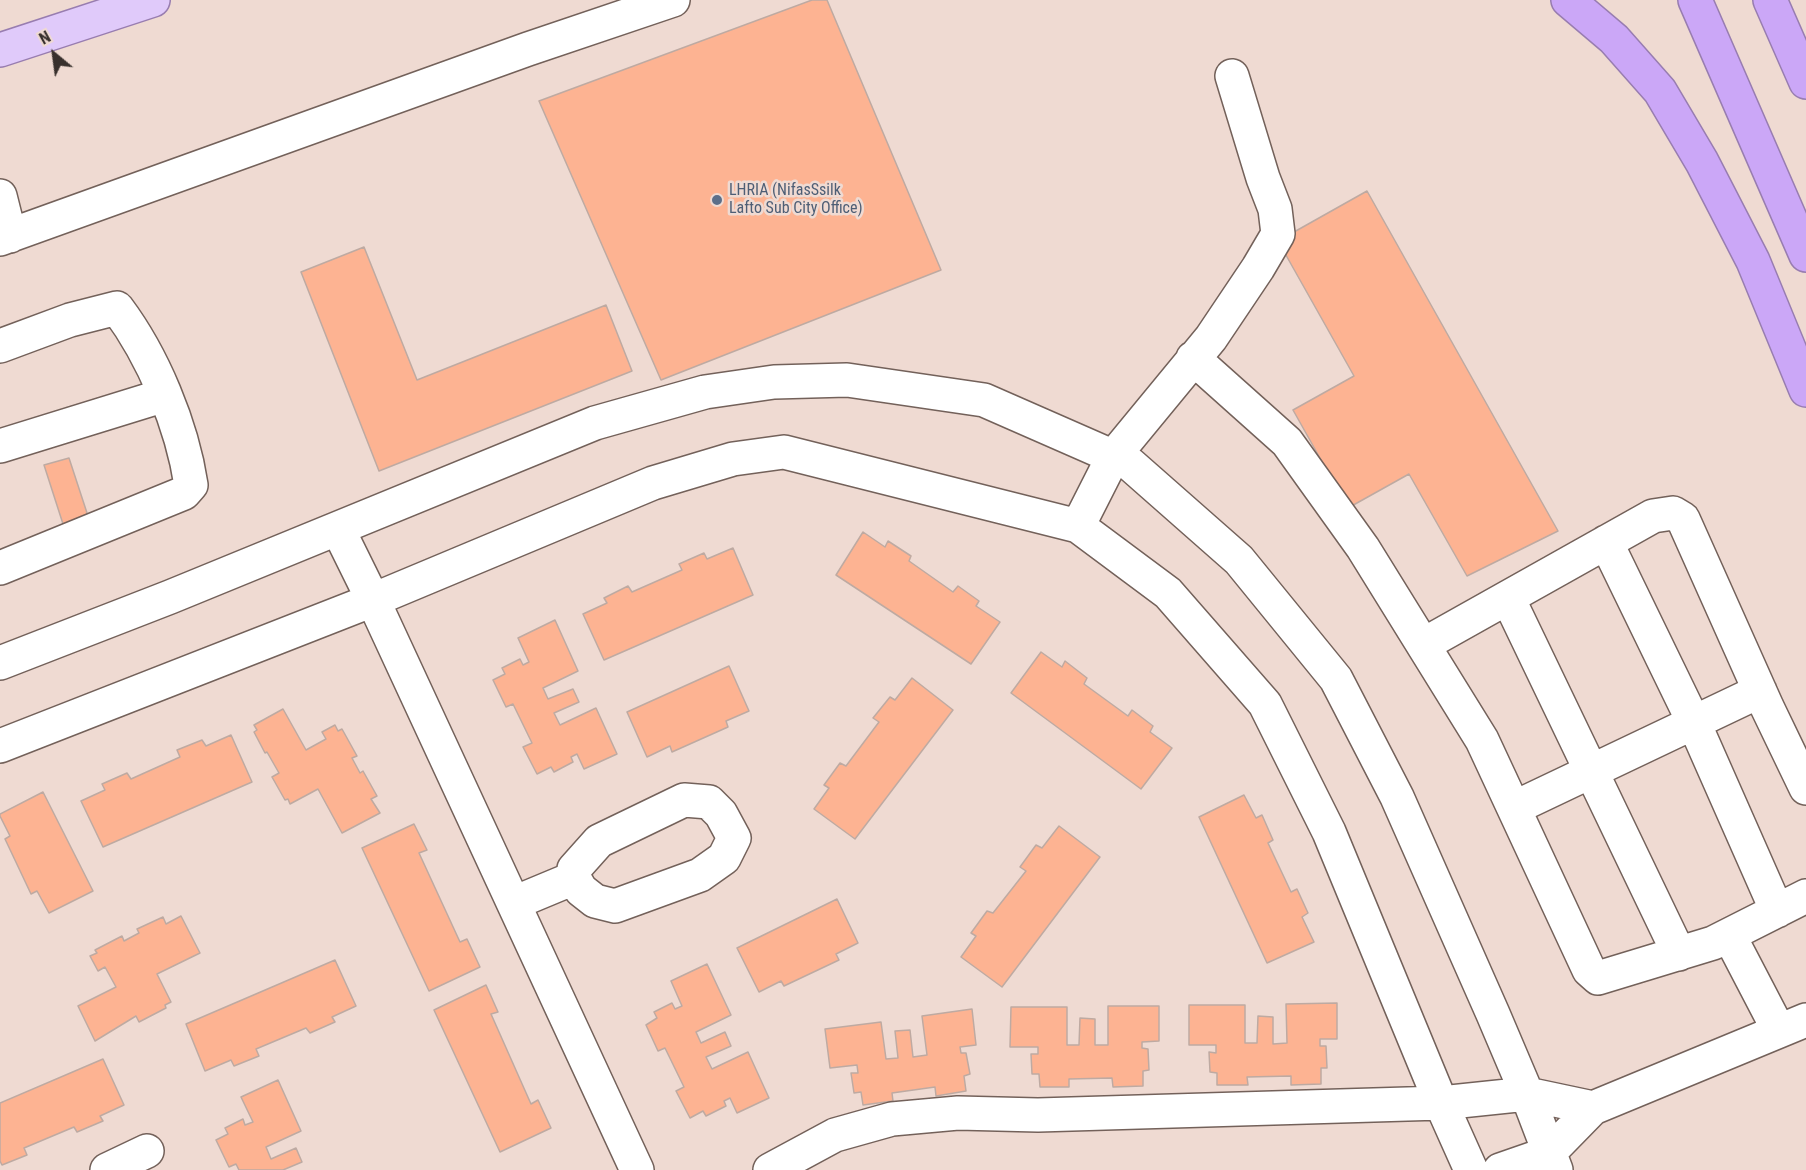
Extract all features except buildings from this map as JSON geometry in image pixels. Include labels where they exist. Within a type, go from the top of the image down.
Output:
[{"type":"highway","points":[[1568,0],[1614,39],[1660,91],[1702,162],[1753,261],[1806,390]]},
{"type":"highway","points":[[1695,0],[1806,255]]},
{"type":"highway","points":[[1770,0],[1806,82]]},
{"type":"main road","points":[[0,50],[153,0]]},
{"type":"street","points":[[0,196],[5,238],[528,49],[673,0]]},
{"type":"street","points":[[1078,526],[1113,457],[1211,338],[1278,234],[1275,209],[1263,178],[1232,76]]},
{"type":"street","points":[[0,346],[70,321],[117,308],[135,332],[165,395],[187,459],[191,485],[184,494],[0,568]]},
{"type":"street","points":[[1193,358],[1287,442],[1363,548],[1482,740],[1588,970],[1598,978],[1713,943],[1806,896]]},
{"type":"street","points":[[0,663],[338,529],[595,423],[705,392],[774,382],[847,380],[984,400],[1130,464],[1239,560],[1336,679],[1397,797],[1527,1094],[1553,1162]]},
{"type":"street","points":[[0,446],[165,395]]},
{"type":"street","points":[[0,746],[373,600],[653,483],[734,459],[784,452],[1078,526],[1168,593],[1265,704],[1329,832],[1471,1170]]},
{"type":"street","points":[[1423,645],[1653,516],[1673,513],[1683,519],[1806,788]]},
{"type":"street","points":[[338,529],[637,1170]]},
{"type":"street","points":[[1606,542],[1694,723],[1777,911]]},
{"type":"street","points":[[1508,598],[1679,954]]},
{"type":"street","points":[[1514,808],[1760,691]]},
{"type":"street","points":[[514,903],[574,878]]},
{"type":"street","points":[[1500,1170],[1553,1162],[1593,1108],[1793,1026],[1729,935]]},
{"type":"street","points":[[770,1170],[836,1135],[892,1119],[958,1113],[1038,1115],[1441,1103],[1527,1094],[1593,1108]]},
{"type":"street","points":[[107,1170],[147,1151]]},
{"type":"place","name":"LHRIA (NifasSsilk Lafto Sub City Office)","points":[[717,200]]}]
